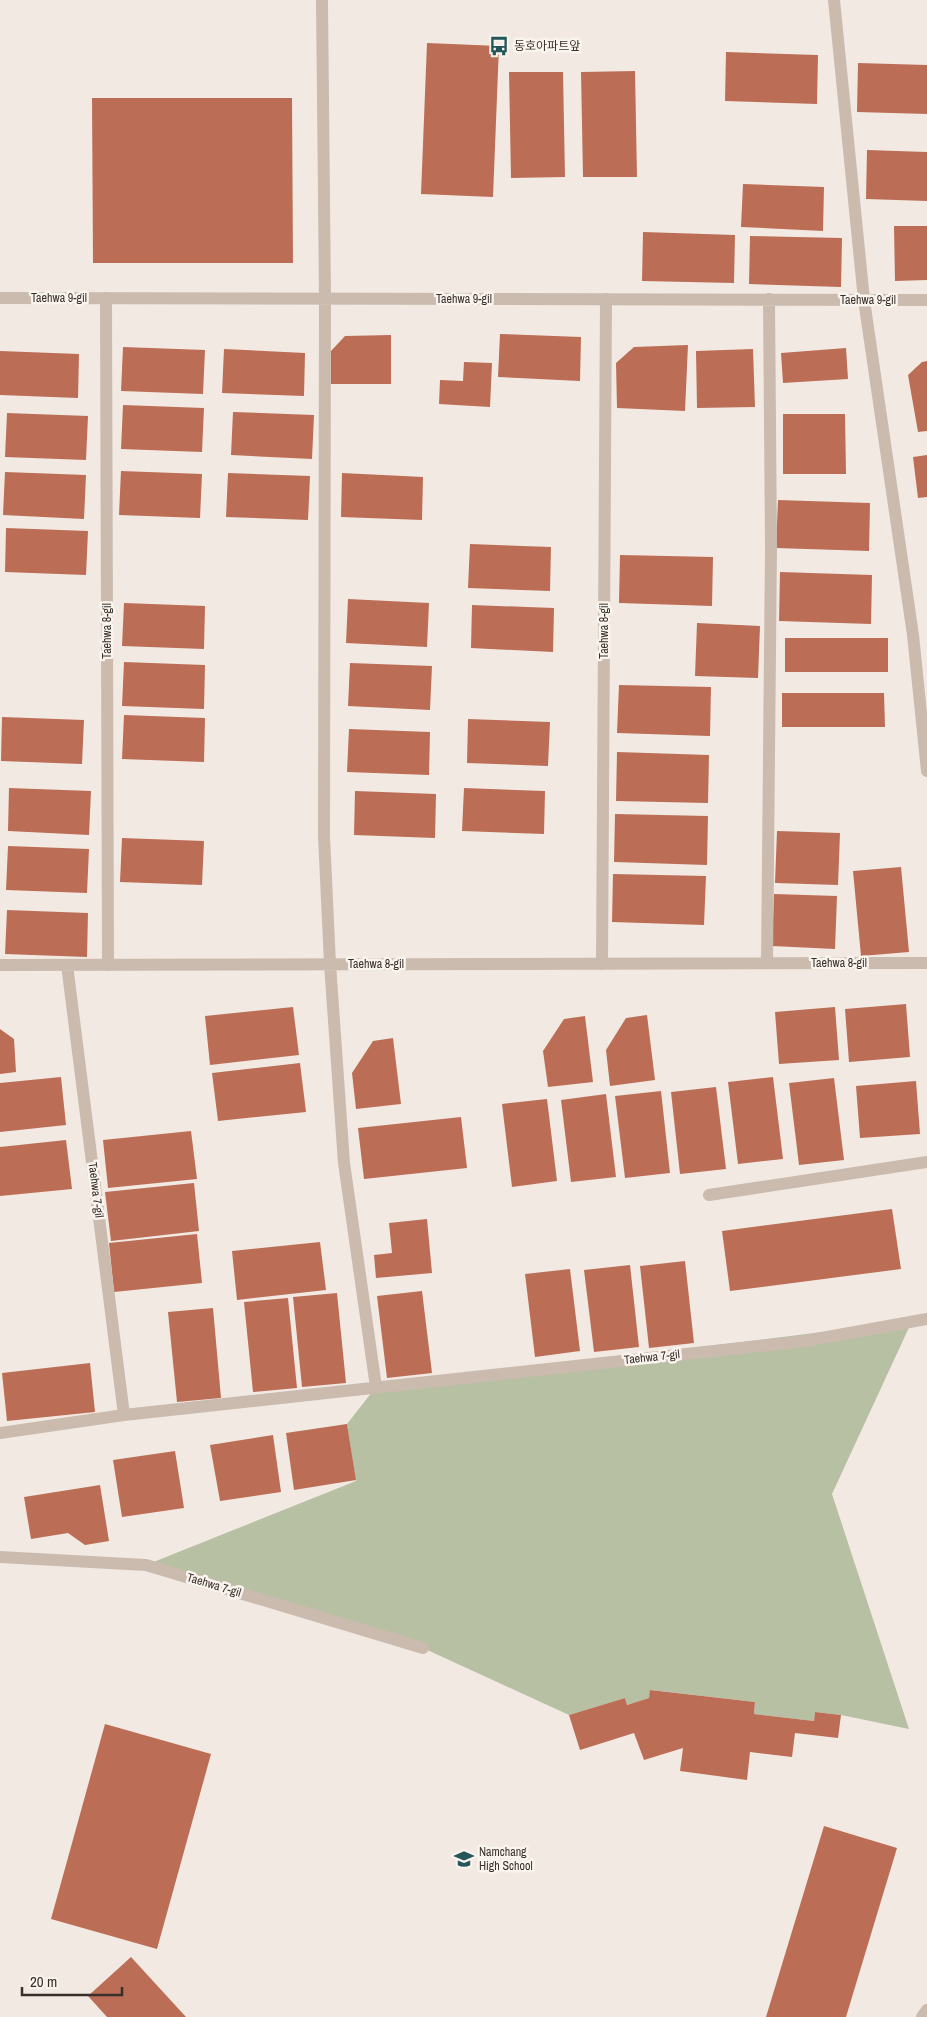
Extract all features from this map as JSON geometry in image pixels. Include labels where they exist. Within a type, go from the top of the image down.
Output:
[{"type":"street","name":"Taehwa 8-gil","points":[[322,0],[325,298],[324,836],[330,964]]},
{"type":"street","points":[[834,0],[864,300],[913,635],[927,771]]},
{"type":"street","name":"Taehwa 9-gil","points":[[0,298],[927,300]]},
{"type":"street","name":"Taehwa 8-gil","points":[[106,298],[108,965]]},
{"type":"street","name":"Taehwa 8-gil","points":[[602,964],[606,299]]},
{"type":"street","points":[[767,963],[771,547],[769,300]]},
{"type":"street","name":"Taehwa 8-gil","points":[[0,965],[927,963]]},
{"type":"street","points":[[330,964],[344,1163],[376,1387]]},
{"type":"street","name":"Taehwa 7-gil","points":[[68,965],[124,1415]]},
{"type":"street","points":[[709,1195],[927,1162]]},
{"type":"street","name":"Taehwa 7-gil","points":[[0,1433],[124,1415],[805,1341],[927,1319]]},
{"type":"street","name":"Taehwa 7-gil","points":[[0,1557],[146,1565],[423,1648]]},
{"type":"street","points":[[922,2017],[927,2010]]},
{"type":"green space","points":[[912,1321],[832,1494],[909,1729],[841,1715],[815,1712],[814,1721],[754,1714],[755,1702],[651,1690],[649,1698],[627,1705],[625,1698],[569,1715],[423,1648],[146,1565],[356,1481],[347,1424],[376,1387]]},
{"type":"building","points":[[427,43],[499,46],[493,197],[421,194]]},
{"type":"building","points":[[726,52],[818,55],[817,104],[725,101]]},
{"type":"building","points":[[858,63],[927,65],[927,114],[857,112]]},
{"type":"building","points":[[635,71],[637,177],[583,177],[581,72]]},
{"type":"building","points":[[509,72],[563,72],[565,177],[511,178]]},
{"type":"building","points":[[92,98],[292,98],[293,263],[93,263]]},
{"type":"building","points":[[867,150],[927,152],[927,201],[866,199]]},
{"type":"building","points":[[743,184],[824,187],[823,231],[741,227]]},
{"type":"building","points":[[894,226],[927,226],[927,280],[895,281]]},
{"type":"building","points":[[643,232],[735,235],[734,283],[642,281]]},
{"type":"building","points":[[750,236],[842,238],[841,287],[749,284]]},
{"type":"building","points":[[500,334],[581,337],[580,381],[498,377]]},
{"type":"building","points":[[391,335],[391,384],[331,384],[331,351],[345,336]]},
{"type":"building","points":[[688,345],[685,411],[617,408],[616,363],[634,347]]},
{"type":"building","points":[[123,347],[205,350],[203,394],[121,391]]},
{"type":"building","points":[[846,348],[848,379],[783,383],[781,353]]},
{"type":"building","points":[[224,349],[305,353],[304,396],[222,393]]},
{"type":"building","points":[[753,349],[755,407],[697,408],[696,351]]},
{"type":"building","points":[[0,351],[79,354],[78,398],[0,395]]},
{"type":"building","points":[[927,361],[927,431],[918,432],[908,375],[922,362]]},
{"type":"building","points":[[464,362],[492,363],[490,407],[439,404],[440,380],[463,381]]},
{"type":"building","points":[[123,405],[204,408],[202,452],[121,449]]},
{"type":"building","points":[[233,412],[314,415],[312,459],[231,455]]},
{"type":"building","points":[[7,413],[88,416],[86,460],[5,457]]},
{"type":"building","points":[[783,414],[845,414],[846,474],[783,474]]},
{"type":"building","points":[[927,455],[927,497],[918,498],[913,457]]},
{"type":"building","points":[[121,471],[202,474],[200,518],[119,515]]},
{"type":"building","points":[[5,472],[86,475],[84,519],[3,515]]},
{"type":"building","points":[[228,473],[310,476],[308,520],[226,517]]},
{"type":"building","points":[[342,473],[423,477],[422,520],[341,517]]},
{"type":"building","points":[[778,500],[870,503],[869,551],[776,548]]},
{"type":"building","points":[[6,528],[88,531],[86,575],[5,572]]},
{"type":"building","points":[[470,544],[551,547],[550,591],[468,588]]},
{"type":"building","points":[[620,555],[713,557],[712,606],[619,603]]},
{"type":"building","points":[[780,572],[872,575],[871,624],[779,621]]},
{"type":"building","points":[[348,599],[429,603],[427,647],[346,643]]},
{"type":"building","points":[[124,603],[205,606],[204,649],[122,646]]},
{"type":"building","points":[[472,605],[554,608],[553,652],[471,648]]},
{"type":"building","points":[[697,623],[760,626],[758,678],[695,676]]},
{"type":"building","points":[[785,638],[888,638],[888,672],[785,672]]},
{"type":"building","points":[[124,662],[205,665],[204,709],[122,706]]},
{"type":"building","points":[[350,663],[432,666],[430,710],[348,706]]},
{"type":"building","points":[[619,685],[711,687],[710,736],[617,733]]},
{"type":"building","points":[[782,693],[884,693],[885,727],[782,727]]},
{"type":"building","points":[[124,715],[205,718],[204,762],[122,759]]},
{"type":"building","points":[[2,717],[84,720],[82,764],[1,761]]},
{"type":"building","points":[[468,719],[550,722],[548,766],[467,763]]},
{"type":"building","points":[[349,729],[430,732],[429,775],[347,772]]},
{"type":"building","points":[[617,752],[709,755],[708,803],[616,801]]},
{"type":"building","points":[[9,788],[91,791],[89,835],[8,831]]},
{"type":"building","points":[[464,788],[545,791],[544,834],[462,831]]},
{"type":"building","points":[[355,791],[436,794],[435,838],[354,835]]},
{"type":"building","points":[[615,814],[708,816],[707,865],[614,862]]},
{"type":"building","points":[[777,831],[840,833],[838,885],[775,883]]},
{"type":"building","points":[[122,838],[204,841],[202,885],[120,882]]},
{"type":"building","points":[[8,846],[89,849],[87,893],[6,890]]},
{"type":"building","points":[[901,867],[909,952],[861,956],[853,871]]},
{"type":"building","points":[[613,874],[706,876],[704,925],[612,922]]},
{"type":"building","points":[[774,894],[837,896],[835,949],[772,946]]},
{"type":"building","points":[[7,910],[88,913],[87,957],[5,954]]},
{"type":"building","points":[[906,1004],[910,1057],[849,1062],[845,1009]]},
{"type":"building","points":[[293,1007],[299,1055],[210,1065],[205,1016]]},
{"type":"building","points":[[835,1007],[839,1060],[779,1064],[775,1012]]},
{"type":"building","points":[[647,1015],[655,1080],[610,1086],[606,1050],[626,1018]]},
{"type":"building","points":[[585,1016],[593,1082],[548,1087],[543,1051],[564,1019]]},
{"type":"building","points":[[0,1029],[14,1039],[16,1072],[0,1074]]},
{"type":"building","points":[[393,1038],[401,1104],[356,1109],[352,1073],[373,1041]]},
{"type":"building","points":[[300,1063],[306,1112],[218,1121],[212,1073]]},
{"type":"building","points":[[61,1077],[66,1125],[0,1132],[0,1083]]},
{"type":"building","points":[[773,1077],[783,1159],[738,1164],[728,1082]]},
{"type":"building","points":[[834,1078],[844,1160],[799,1165],[789,1083]]},
{"type":"building","points":[[916,1081],[920,1134],[860,1138],[856,1086]]},
{"type":"building","points":[[716,1087],[726,1169],[680,1174],[671,1092]]},
{"type":"building","points":[[661,1091],[670,1173],[625,1178],[615,1096]]},
{"type":"building","points":[[606,1094],[616,1177],[571,1182],[561,1100]]},
{"type":"building","points":[[547,1099],[557,1181],[512,1187],[502,1104]]},
{"type":"building","points":[[461,1117],[467,1168],[364,1179],[358,1128]]},
{"type":"building","points":[[191,1131],[197,1179],[108,1188],[103,1140]]},
{"type":"building","points":[[66,1140],[72,1189],[0,1196],[0,1147]]},
{"type":"building","points":[[194,1183],[199,1231],[111,1241],[105,1192]]},
{"type":"building","points":[[892,1209],[901,1269],[730,1291],[722,1231]]},
{"type":"building","points":[[427,1219],[432,1273],[376,1278],[374,1255],[392,1253],[389,1223]]},
{"type":"building","points":[[197,1234],[202,1283],[114,1292],[109,1243]]},
{"type":"building","points":[[320,1242],[326,1290],[237,1300],[232,1251]]},
{"type":"building","points":[[685,1261],[694,1343],[649,1348],[640,1266]]},
{"type":"building","points":[[630,1265],[639,1347],[594,1352],[584,1270]]},
{"type":"building","points":[[570,1269],[580,1351],[535,1357],[525,1274]]},
{"type":"building","points":[[422,1291],[432,1373],[387,1378],[377,1296]]},
{"type":"building","points":[[337,1293],[346,1383],[302,1387],[293,1297]]},
{"type":"building","points":[[288,1298],[297,1388],[253,1392],[244,1302]]},
{"type":"building","points":[[213,1308],[221,1398],[177,1402],[168,1312]]},
{"type":"building","points":[[90,1363],[95,1412],[7,1421],[2,1373]]},
{"type":"building","points":[[347,1424],[356,1480],[294,1490],[286,1433]]},
{"type":"building","points":[[273,1435],[281,1492],[220,1501],[210,1445]]},
{"type":"building","points":[[175,1451],[184,1508],[122,1517],[113,1460]]},
{"type":"building","points":[[100,1485],[109,1541],[85,1545],[68,1533],[31,1539],[24,1497]]},
{"type":"building","points":[[650,1690],[755,1702],[754,1714],[814,1721],[815,1712],[841,1715],[838,1738],[795,1733],[792,1757],[750,1752],[747,1780],[680,1771],[683,1748],[644,1760],[634,1733],[580,1750],[569,1715],[625,1698],[627,1705],[649,1698]]},
{"type":"building","points":[[105,1724],[211,1754],[157,1949],[51,1919]]},
{"type":"building","points":[[824,1826],[897,1848],[846,2017],[766,2017]]},
{"type":"building","points":[[131,1957],[186,2017],[107,2017],[88,1996]]},
{"type":"place","name":"동호아파트앞","points":[[499,46]]},
{"type":"place","name":"Namchang High School","points":[[464,1859]]}]
